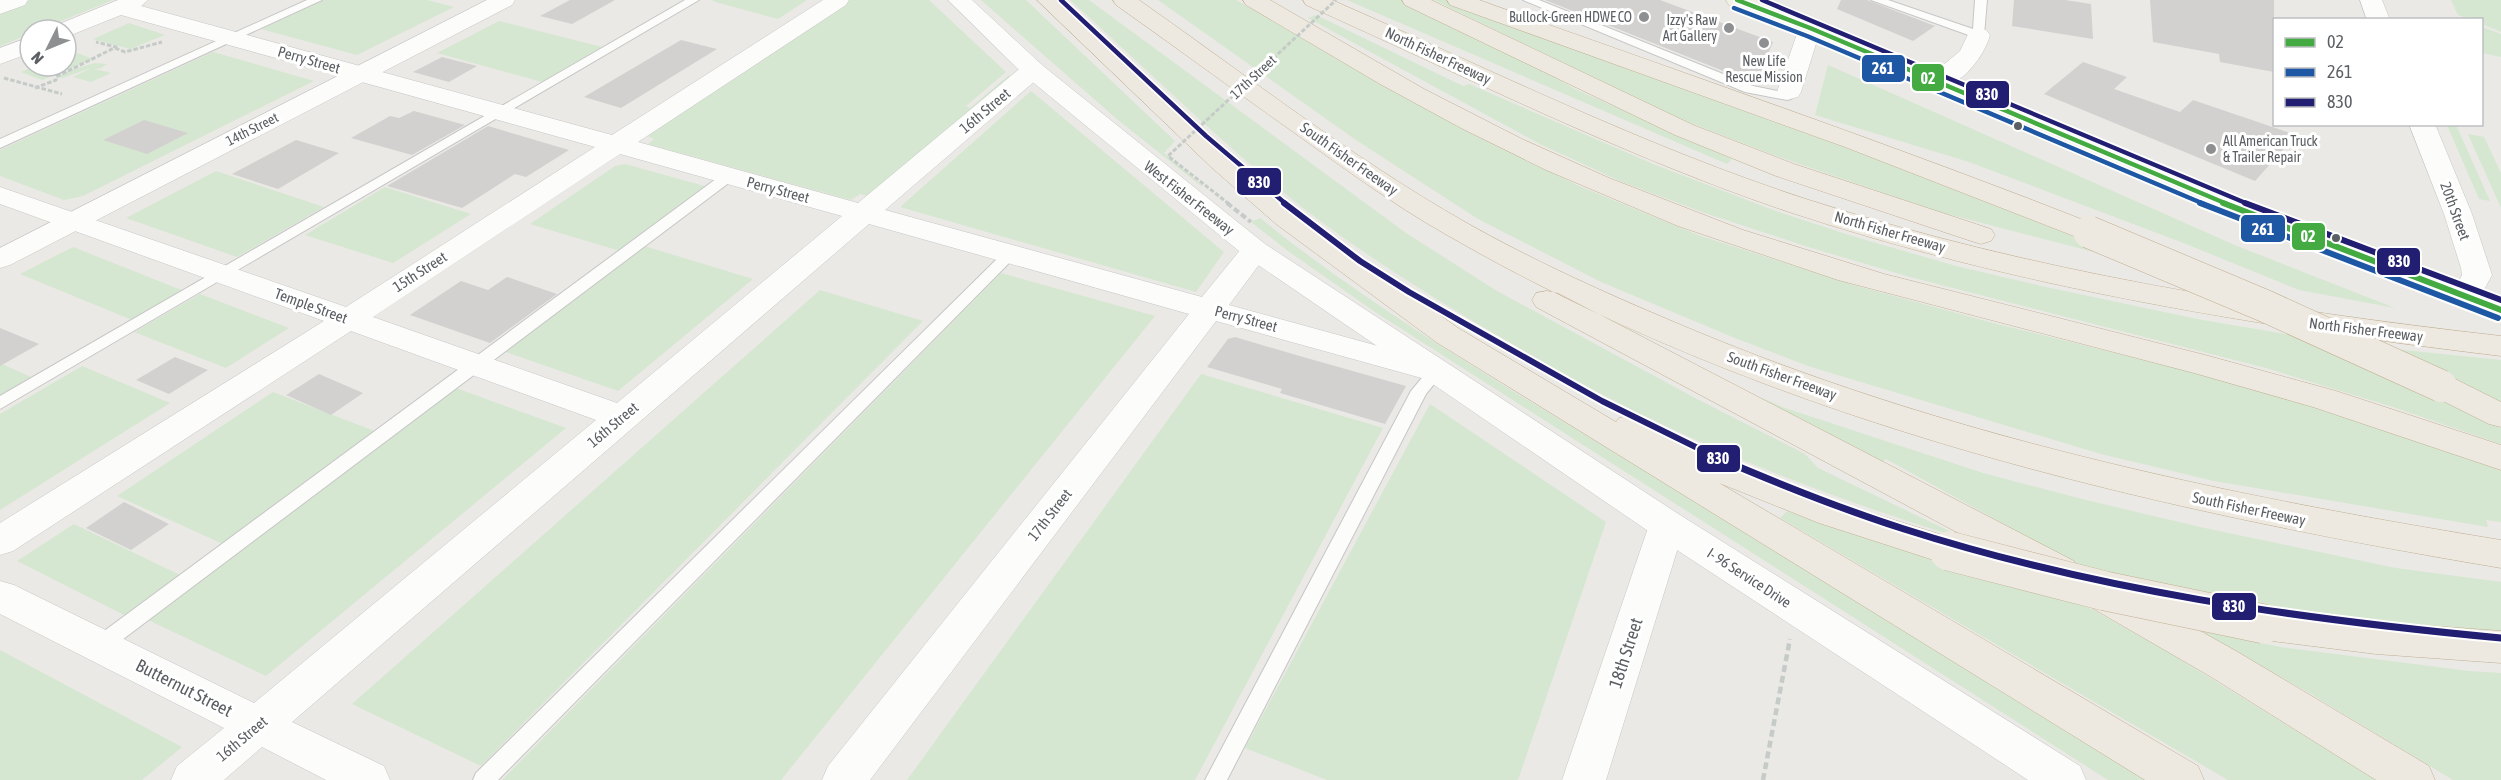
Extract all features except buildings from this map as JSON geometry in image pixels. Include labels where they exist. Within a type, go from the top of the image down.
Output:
[{"type":"highway","points":[[1048,0],[1286,218],[1447,335],[2182,780]]},
{"type":"highway","points":[[1254,0],[1466,122],[1601,185],[1711,227],[1886,284],[2222,369],[2347,405],[2501,458]]},
{"type":"highway","name":"North Fisher Freeway","points":[[1314,0],[1675,161],[1797,205],[1910,239],[2108,287],[2234,312],[2356,330],[2501,346]]},
{"type":"highway","points":[[1413,0],[1684,130],[1785,170],[1953,227],[2151,280],[2272,305],[2409,325],[2501,331]]},
{"type":"highway","points":[[1458,0],[2024,205],[2265,306],[2441,386],[2501,416]]},
{"type":"highway","points":[[1132,6],[1198,64],[1372,192],[1475,258],[1645,353],[2021,549],[2222,663],[2413,780]]},
{"type":"highway","name":"South Fisher Freeway","points":[[1132,6],[1353,162],[1477,241],[1601,303],[1755,368],[1924,426],[2097,474],[2289,519],[2501,554]]},
{"type":"highway","points":[[1386,290],[1610,415],[1742,479],[1832,514],[1949,551],[2043,577],[2156,603],[2264,624],[2376,638],[2501,647]]},
{"type":"main road","points":[[1737,0],[1810,28],[2257,217],[2501,310]]},
{"type":"street","points":[[0,7],[17,0]]},
{"type":"street","name":"14th Street","points":[[0,259],[504,0]]},
{"type":"street","name":"15th Street","points":[[0,541],[349,319],[838,0]]},
{"type":"street","name":"West Fisher Freeway","points":[[960,0],[1034,70],[1128,149],[1253,236],[1436,372]]},
{"type":"street","points":[[2371,0],[2378,18]]},
{"type":"street","points":[[78,25],[128,4]]},
{"type":"street","name":"Perry Street","points":[[128,4],[232,38],[1436,372]]},
{"type":"street","points":[[1789,92],[1810,28]]},
{"type":"street","points":[[1938,82],[1965,61],[1976,47],[1978,34]]},
{"type":"street","points":[[0,57],[18,49]]},
{"type":"street","name":"16th Street","points":[[193,780],[1034,70]]},
{"type":"street","name":"20th Street","points":[[2423,126],[2458,214],[2476,268],[2476,275],[2466,297]]},
{"type":"street","name":"Temple Street","points":[[0,195],[623,417]]},
{"type":"street","name":"17th Street","points":[[844,780],[1209,309],[1253,236]]},
{"type":"street","name":"I- 96 Service Drive","points":[[1436,372],[1667,525],[2064,780]]},
{"type":"street","name":"18th Street","points":[[1584,780],[1667,525]]},
{"type":"street","name":"Butternut Street","points":[[0,596],[368,780]]},
{"type":"lane","points":[[0,144],[316,0]]},
{"type":"lane","points":[[0,403],[693,0]]},
{"type":"lane","points":[[1529,0],[1749,89],[1777,96],[1786,96],[1789,92]]},
{"type":"lane","points":[[1877,0],[1978,34],[1981,0]]},
{"type":"lane","points":[[99,646],[729,176]]},
{"type":"lane","points":[[484,780],[1010,254]]},
{"type":"lane","points":[[1216,780],[1419,391],[1436,372]]},
{"type":"path","name":"17th Street","points":[[1253,236],[1168,156],[1336,0]]},
{"type":"path","points":[[88,40],[116,47],[114,48],[125,52],[167,40]]},
{"type":"path","points":[[35,88],[56,80],[56,77],[114,48]]},
{"type":"path","points":[[0,76],[35,88],[63,94],[52,99]]},
{"type":"path","points":[[1763,780],[1790,637]]},
{"type":"green space","points":[[30,0],[113,0],[69,18],[18,18],[18,39],[0,46],[0,12]]},
{"type":"green space","points":[[324,0],[427,0],[454,7],[357,55],[261,29]]},
{"type":"green space","points":[[807,0],[778,19],[712,1]]},
{"type":"green space","points":[[849,0],[929,0],[1006,72],[966,106],[970,108],[1009,75],[1012,80],[873,197],[860,194],[851,200],[648,144],[654,139],[645,135]]},
{"type":"green space","points":[[981,0],[1026,0],[1175,141],[1164,153],[1203,186],[1118,120]]},
{"type":"green space","points":[[1070,0],[1089,0],[1406,233],[1497,291],[1697,399],[1805,454],[1818,468],[1970,541],[1826,493],[1685,435],[1583,384],[1457,312],[1356,247],[1284,193],[1202,122]]},
{"type":"green space","points":[[1158,0],[1236,0],[1473,134],[1579,186],[1698,235],[1857,286],[1997,324],[2245,385],[2501,468],[2501,522],[2486,520],[2488,527],[2214,481],[2101,454],[1811,367],[1735,338],[1601,282],[1478,219],[1356,140]]},
{"type":"green space","points":[[1347,0],[1401,0],[1521,58],[1575,89],[1732,159],[1727,164]]},
{"type":"green space","points":[[1434,0],[1446,0],[1936,181],[2144,265],[1936,211],[1771,154],[1688,122]]},
{"type":"green space","points":[[2451,0],[2501,0],[2501,32],[2483,24],[2483,18],[2466,18],[2458,15]]},
{"type":"green space","points":[[1316,15],[1463,86],[1469,84],[1653,164],[1773,210],[1852,236],[1956,266],[2046,287],[2197,319],[2315,339],[2501,428],[2501,444],[2393,407],[2266,368],[1910,277],[1705,213],[1622,182],[1540,144],[1308,18]]},
{"type":"green space","points":[[499,21],[602,47],[542,82],[437,53]]},
{"type":"green space","points":[[129,23],[165,35],[130,49],[93,39]]},
{"type":"green space","points":[[2483,27],[2501,34],[2501,57],[2483,53]]},
{"type":"green space","points":[[213,52],[314,81],[83,196],[64,200],[0,176],[0,150]]},
{"type":"green space","points":[[78,53],[93,59],[78,65]]},
{"type":"green space","points":[[95,63],[107,64],[95,69],[111,73],[91,82],[77,78],[78,74],[91,68],[78,72],[78,68]]},
{"type":"green space","points":[[1828,65],[2237,246],[2395,308],[2299,290],[2186,244],[1969,162],[1815,115]]},
{"type":"green space","points":[[1031,91],[1224,252],[1196,292],[900,207]]},
{"type":"green space","points":[[2447,126],[2456,126],[2490,201],[2479,199]]},
{"type":"green space","points":[[2468,134],[2484,137],[2501,173],[2501,208]]},
{"type":"green space","points":[[625,164],[708,187],[620,251],[530,224],[615,166]]},
{"type":"green space","points":[[216,171],[324,207],[237,257],[126,218]]},
{"type":"green space","points":[[385,187],[471,214],[393,263],[305,235]]},
{"type":"green space","points":[[1260,218],[1307,255],[1455,355],[2150,780],[2108,780],[1375,312],[1251,222]]},
{"type":"green space","points":[[641,245],[753,279],[618,391],[500,350]]},
{"type":"green space","points":[[73,247],[184,291],[132,320],[20,274]]},
{"type":"green space","points":[[1001,273],[1155,316],[781,780],[502,780]]},
{"type":"green space","points":[[820,290],[923,321],[481,766],[352,704]]},
{"type":"green space","points":[[200,294],[289,328],[226,368],[134,332]]},
{"type":"green space","points":[[2384,348],[2501,360],[2501,403]]},
{"type":"green space","points":[[0,363],[33,378],[0,397]]},
{"type":"green space","points":[[82,366],[170,403],[0,510],[0,414]]},
{"type":"green space","points":[[1201,374],[1383,428],[1195,780],[907,780]]},
{"type":"green space","points":[[456,388],[566,428],[266,676],[146,619]]},
{"type":"green space","points":[[273,392],[377,432],[223,544],[117,496]]},
{"type":"green space","points":[[1762,398],[1785,408],[1983,473],[2082,499],[2200,527],[2396,568],[2501,582],[2501,631],[2412,626],[2266,606],[2089,571],[1886,459],[1879,465],[1758,402]]},
{"type":"green space","points":[[1430,404],[1606,522],[1518,780],[1327,780],[1245,748]]},
{"type":"green space","points":[[1787,511],[1965,571],[2077,601],[2168,652],[2376,780],[2228,780],[1780,518]]},
{"type":"green space","points":[[74,524],[182,576],[126,616],[17,561]]},
{"type":"green space","points":[[2196,630],[2281,647],[2501,673],[2501,780],[2453,780],[2304,690]]},
{"type":"green space","points":[[0,650],[182,747],[142,780],[0,780]]},
{"type":"transit line","name":"830","points":[[1061,0],[1243,169],[1360,261],[1409,292],[1575,386],[1630,416],[1715,457],[1809,496],[1905,529],[2002,558],[2100,581],[2199,601],[2300,616],[2400,629],[2501,638]]},
{"type":"transit line","name":"02","points":[[1737,0],[1810,28],[2257,217],[2501,310]]},
{"type":"transit line","name":"830","points":[[1762,0],[2260,209],[2501,300]]},
{"type":"transit line","name":"261","points":[[1734,8],[1807,36],[2253,225],[2498,318]]},
{"type":"place","name":"Bullock-Green HDWE CO","points":[[1644,17]]},
{"type":"place","name":"Izzy's Raw Art Gallery","points":[[1729,28]]},
{"type":"place","name":"New Life Rescue Mission","points":[[1764,43]]},
{"type":"place","name":"All American Truck & Trailer Repair","points":[[2211,149]]}]
